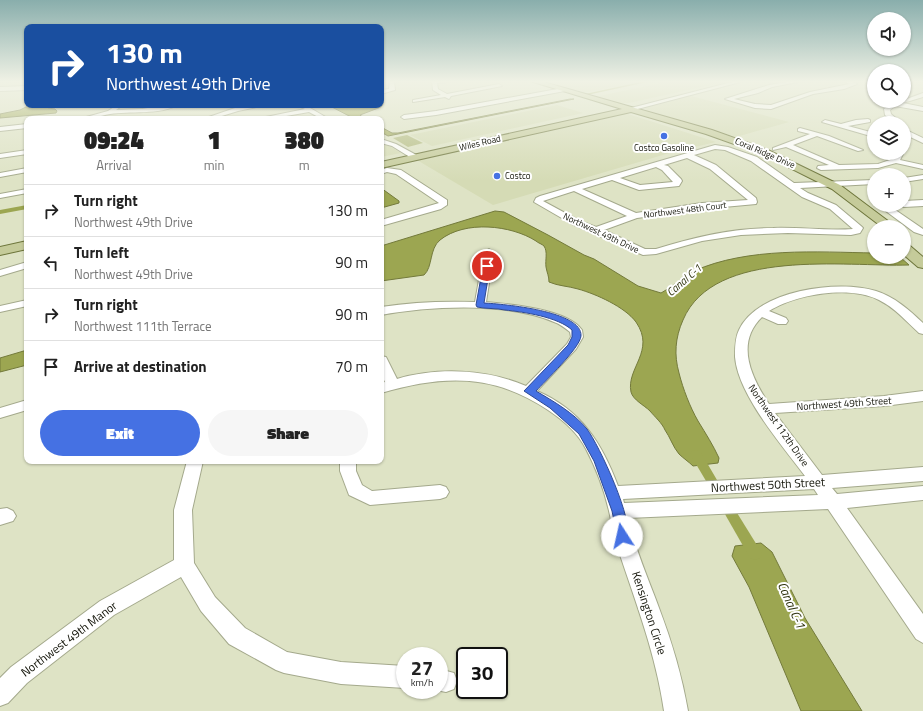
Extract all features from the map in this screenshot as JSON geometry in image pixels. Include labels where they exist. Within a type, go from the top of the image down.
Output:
[{"type":"main road","name":"Wiles Road","points":[[384,164],[413,156],[601,114]]},
{"type":"main road","name":"Coral Ridge Drive","points":[[640,114],[735,144],[781,164],[828,186],[879,220]]},
{"type":"main road","name":"Wiles Road","points":[[384,161],[413,156]]},
{"type":"main road","name":"Coral Ridge Drive","points":[[828,186],[869,220]]},
{"type":"main road","points":[[0,245],[24,240]]},
{"type":"main road","points":[[911,244],[923,253]]},
{"type":"main road","points":[[0,251],[24,246]]},
{"type":"main road","points":[[911,254],[923,264]]},
{"type":"street","points":[[276,116],[286,114]]},
{"type":"street","points":[[404,117],[423,114]]},
{"type":"street","points":[[842,127],[856,122],[867,121]]},
{"type":"street","points":[[825,122],[867,132]]},
{"type":"street","points":[[0,129],[24,127]]},
{"type":"street","points":[[19,134],[24,130]]},
{"type":"street","points":[[800,130],[817,134],[860,150]]},
{"type":"street","points":[[911,130],[923,136]]},
{"type":"street","points":[[775,149],[817,134]]},
{"type":"street","points":[[911,135],[923,141]]},
{"type":"street","points":[[384,142],[394,145],[413,156]]},
{"type":"street","points":[[787,145],[839,168]]},
{"type":"street","name":"Northwest 49th Drive","points":[[714,147],[720,147],[754,159],[793,188],[833,207],[858,228],[857,230],[851,232],[767,231],[725,234],[691,241],[650,254],[574,222],[538,202],[543,198],[573,188],[687,155],[714,147]]},
{"type":"street","points":[[0,156],[24,152]]},
{"type":"street","name":"Northwest 48th Court","points":[[596,230],[635,216],[702,206],[752,202],[752,200],[713,167],[687,155]]},
{"type":"street","points":[[821,168],[878,166],[894,160]]},
{"type":"street","points":[[905,160],[923,166]]},
{"type":"street","points":[[611,177],[639,188],[676,184],[678,181],[665,168],[656,164]]},
{"type":"street","points":[[384,171],[387,170],[398,172],[444,202],[443,205],[438,207],[384,222]]},
{"type":"street","points":[[0,175],[24,171]]},
{"type":"street","points":[[911,179],[923,177]]},
{"type":"street","points":[[911,183],[923,182]]},
{"type":"street","points":[[793,188],[867,183]]},
{"type":"street","points":[[828,186],[867,186]]},
{"type":"street","points":[[573,188],[635,216]]},
{"type":"street","points":[[0,196],[24,192]]},
{"type":"street","points":[[911,204],[923,203]]},
{"type":"street","points":[[893,212],[917,230],[923,232]]},
{"type":"street","points":[[480,305],[489,252]]},
{"type":"street","points":[[0,273],[24,266]]},
{"type":"street","name":"Northwest 112th Drive","points":[[923,330],[892,302],[878,295],[858,290],[833,290],[782,300],[761,312],[748,324],[742,339],[742,360],[749,383],[765,409],[819,482],[923,632]]},
{"type":"street","points":[[0,309],[24,304]]},
{"type":"street","points":[[384,311],[421,305],[480,305],[506,307],[559,318],[569,323],[576,330],[576,337],[572,346],[529,391]]},
{"type":"street","points":[[761,312],[782,321]]},
{"type":"street","points":[[384,373],[387,386]]},
{"type":"street","name":"Kensington Circle","points":[[387,386],[433,376],[471,376],[502,382],[529,391],[554,406],[583,432],[600,460],[612,493],[618,511],[622,536],[658,632],[676,711]]},
{"type":"street","name":"Northwest 49th Street","points":[[765,409],[884,401],[923,396]]},
{"type":"street","points":[[0,413],[24,406]]},
{"type":"street","points":[[194,464],[183,510],[184,565],[208,604],[237,636],[284,662],[341,673],[396,676]]},
{"type":"street","points":[[348,464],[348,471],[355,490],[370,498],[440,492]]},
{"type":"street","name":"Northwest 50th Street","points":[[612,493],[819,482],[923,474]]},
{"type":"street","name":"Northwest 50th Street","points":[[618,511],[833,502],[923,493]]},
{"type":"street","name":"Northwest 49th Manor","points":[[0,695],[19,675],[106,608],[184,565]]},
{"type":"shaded area","points":[[512,114],[578,114],[432,146],[410,135]]},
{"type":"shaded area","points":[[620,114],[629,114],[716,142],[673,152],[493,205],[417,160]]},
{"type":"shaded area","points":[[657,114],[760,114],[789,122],[736,137]]},
{"type":"shaded area","points":[[407,135],[423,143],[408,147],[393,138]]},
{"type":"shaded area","points":[[384,145],[391,147],[401,153],[384,156]]},
{"type":"water","points":[[0,114],[43,114],[0,118]]},
{"type":"water","points":[[346,114],[362,114],[360,115],[361,116],[349,116]]},
{"type":"water","points":[[498,114],[388,136],[384,134],[384,129],[392,133]]},
{"type":"water","points":[[384,190],[399,201],[399,203],[384,207]]},
{"type":"water","points":[[495,211],[504,212],[594,259],[638,286],[661,293],[694,271],[715,263],[760,254],[806,252],[867,253],[867,264],[909,265],[818,264],[784,266],[752,271],[723,281],[699,297],[683,320],[680,327],[676,346],[676,360],[690,404],[719,458],[718,463],[693,466],[679,454],[660,422],[632,395],[632,375],[642,351],[643,342],[641,332],[636,322],[618,306],[593,294],[549,282],[546,267],[546,251],[544,246],[526,236],[501,228],[475,227],[462,229],[440,240],[434,248],[429,267],[424,275],[384,281],[384,245]]},
{"type":"water","points":[[24,351],[24,366],[0,372],[0,358]]},
{"type":"water","points":[[761,543],[772,552],[805,618],[862,711],[801,711],[749,587],[732,556],[735,546]]},
{"type":"waterway","points":[[0,212],[24,208]]},
{"type":"waterway","name":"Canal C-1","points":[[696,454],[713,483]]},
{"type":"waterway","name":"Canal C-1","points":[[730,512],[755,554]]},
{"type":"place","name":"Costco Gasoline","points":[[664,136]]},
{"type":"place","name":"Costco","points":[[497,176]]},
{"type":"route","points":[[487,266],[480,305],[506,307],[559,318],[569,323],[576,330],[576,337],[572,346],[529,391],[554,406],[583,432],[600,460],[618,511],[622,536]]}]
